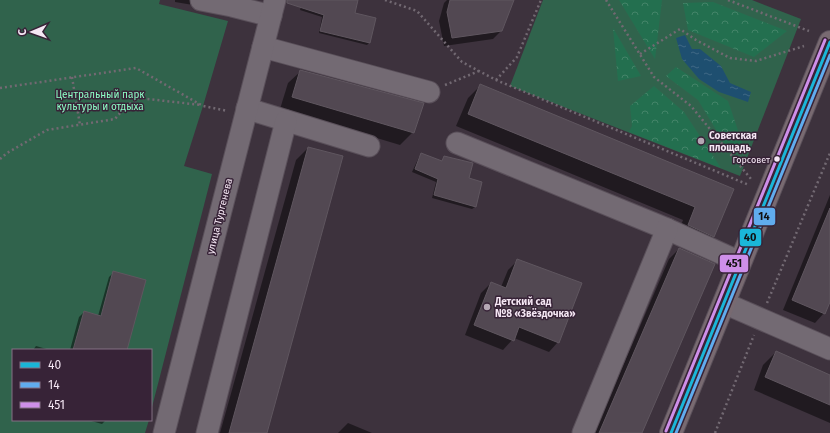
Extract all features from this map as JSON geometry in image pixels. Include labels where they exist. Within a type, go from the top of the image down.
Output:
[{"type":"main road","points":[[671,433],[830,42]]},
{"type":"street","points":[[201,0],[232,6],[273,8]]},
{"type":"street","name":"улица Тургенева","points":[[164,433],[240,110],[263,47],[273,8]]},
{"type":"street","points":[[263,47],[430,92]]},
{"type":"street","points":[[240,110],[286,121],[369,146]]},
{"type":"street","points":[[207,433],[286,121]]},
{"type":"street","points":[[457,143],[667,229],[740,262]]},
{"type":"street","points":[[583,433],[667,229]]},
{"type":"street","points":[[724,303],[830,349]]},
{"type":"path","points":[[385,0],[417,11],[462,62],[496,80],[749,185]]},
{"type":"path","points":[[496,80],[517,57],[542,0]]},
{"type":"path","points":[[606,0],[654,77],[691,106],[751,179]]},
{"type":"path","points":[[728,0],[809,32]]},
{"type":"path","points":[[640,54],[680,29],[696,40],[730,58],[756,61],[804,46]]},
{"type":"path","points":[[0,88],[136,68],[204,106]]},
{"type":"path","points":[[430,92],[479,71]]},
{"type":"path","points":[[72,77],[80,125]]},
{"type":"path","points":[[0,159],[7,152],[46,130],[115,119],[125,107],[139,98],[240,110]]},
{"type":"path","points":[[714,433],[830,153]]},
{"type":"green space","name":"Центральный парк культуры и отдыха","points":[[0,0],[160,0],[159,4],[228,21],[184,166],[212,174],[152,407],[152,349],[12,349],[12,421],[149,421],[145,433],[0,433]]},
{"type":"green space","name":"Советская площадь","points":[[543,0],[752,0],[801,19],[740,176],[510,86]]},
{"type":"green space","points":[[619,0],[662,0],[655,59]]},
{"type":"green space","points":[[713,2],[787,31],[754,57],[688,30],[683,3]]},
{"type":"green space","points":[[613,28],[641,76],[618,81]]},
{"type":"green space","points":[[676,67],[728,101],[744,148],[724,143],[698,100],[666,76]]},
{"type":"green space","points":[[654,86],[684,112],[721,168],[629,132],[632,126],[630,106]]},
{"type":"water","points":[[685,35],[692,49],[700,49],[721,66],[730,83],[751,92],[748,102],[719,92],[699,79],[682,59],[676,38]]},
{"type":"building","points":[[287,0],[358,0],[355,13],[376,18],[370,43],[320,31],[324,15],[287,3]]},
{"type":"building","points":[[450,0],[514,0],[502,31],[452,38],[447,12]]},
{"type":"building","points":[[300,70],[424,103],[414,133],[292,97]]},
{"type":"building","points":[[480,84],[734,189],[714,237],[688,225],[695,207],[468,114]]},
{"type":"building","points":[[308,147],[343,156],[267,433],[229,433]]},
{"type":"building","points":[[421,153],[442,161],[444,156],[473,163],[469,178],[482,182],[476,207],[434,195],[438,179],[415,169]]},
{"type":"building","points":[[830,208],[830,302],[825,314],[792,300]]},
{"type":"building","points":[[679,248],[715,264],[642,433],[599,433]]},
{"type":"building","points":[[517,259],[582,283],[559,343],[519,327],[514,341],[474,325],[491,282],[506,288]]},
{"type":"building","points":[[113,271],[146,280],[127,349],[73,349],[84,311],[101,316]]},
{"type":"building","points":[[776,351],[830,375],[830,405],[765,377]]},
{"type":"transit line","name":"451","points":[[666,431],[825,40]]},
{"type":"transit line","name":"40","points":[[671,433],[830,42]]},
{"type":"transit line","name":"14","points":[[676,433],[830,55]]},
{"type":"place","name":"Советская площадь","points":[[701,141]]},
{"type":"place","name":"Горсовет","points":[[777,159]]},
{"type":"place","name":"Детский сад №8 «Звёздочка»","points":[[487,307]]}]
